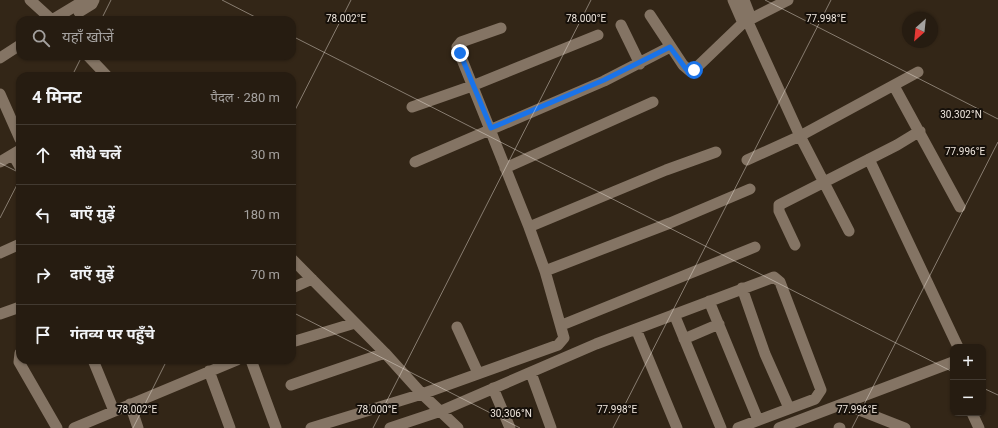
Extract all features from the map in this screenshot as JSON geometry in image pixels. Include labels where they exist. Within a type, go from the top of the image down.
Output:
[{"type":"street","points":[[30,0],[48,16]]},
{"type":"street","points":[[59,16],[85,0]]},
{"type":"street","points":[[72,16],[92,4],[94,0]]},
{"type":"street","points":[[733,0],[747,20],[800,136],[849,232]]},
{"type":"street","points":[[744,0],[747,20]]},
{"type":"street","points":[[650,15],[670,47],[690,72],[694,70],[747,20],[788,0]]},
{"type":"street","points":[[621,25],[640,64]]},
{"type":"street","points":[[311,428],[422,394],[558,345],[564,338],[562,325],[545,271],[529,227],[505,168],[491,128],[458,50],[458,44],[501,28]]},
{"type":"street","points":[[412,107],[472,86],[598,35]]},
{"type":"street","points":[[415,162],[640,64],[670,47]]},
{"type":"street","points":[[0,58],[16,48]]},
{"type":"street","points":[[92,60],[103,72]]},
{"type":"street","points":[[747,160],[800,136],[918,72]]},
{"type":"street","points":[[894,86],[920,131],[960,207]]},
{"type":"street","points":[[0,94],[2,107],[16,121]]},
{"type":"street","points":[[505,168],[653,102]]},
{"type":"street","points":[[795,245],[778,211],[779,205],[824,183],[920,131]]},
{"type":"street","points":[[0,162],[16,152]]},
{"type":"street","points":[[529,227],[666,170],[716,152]]},
{"type":"street","points":[[869,159],[957,344]]},
{"type":"street","points":[[545,271],[670,223],[750,189]]},
{"type":"street","points":[[0,253],[16,246]]},
{"type":"street","points":[[562,325],[755,247]]},
{"type":"street","points":[[296,263],[385,353],[422,394],[458,428]]},
{"type":"street","points":[[390,428],[441,411],[636,329],[774,277],[780,282],[820,390],[815,399],[738,428]]},
{"type":"street","points":[[296,286],[312,279]]},
{"type":"street","points":[[742,288],[765,354],[789,408]]},
{"type":"street","points":[[710,300],[758,420]]},
{"type":"street","points":[[0,314],[16,308]]},
{"type":"street","points":[[674,314],[721,428]]},
{"type":"street","points":[[296,341],[355,323]]},
{"type":"street","points":[[684,339],[719,324]]},
{"type":"street","points":[[457,327],[478,374]]},
{"type":"street","points":[[636,329],[677,428]]},
{"type":"street","points":[[291,385],[385,353]]},
{"type":"street","points":[[778,428],[950,363]]},
{"type":"street","points":[[20,364],[57,428]]},
{"type":"street","points":[[95,364],[114,411]]},
{"type":"street","points":[[74,428],[227,364]]},
{"type":"street","points":[[252,364],[276,428]]},
{"type":"street","points":[[209,371],[230,428]]},
{"type":"street","points":[[531,373],[551,428]]},
{"type":"street","points":[[493,388],[510,428]]},
{"type":"street","points":[[130,404],[138,428]]},
{"type":"street","points":[[859,410],[905,428]]},
{"type":"street","points":[[973,416],[979,428]]},
{"type":"route","points":[[460,53],[472,86],[491,128],[640,64],[670,47],[686,69],[690,72],[694,70]]}]
